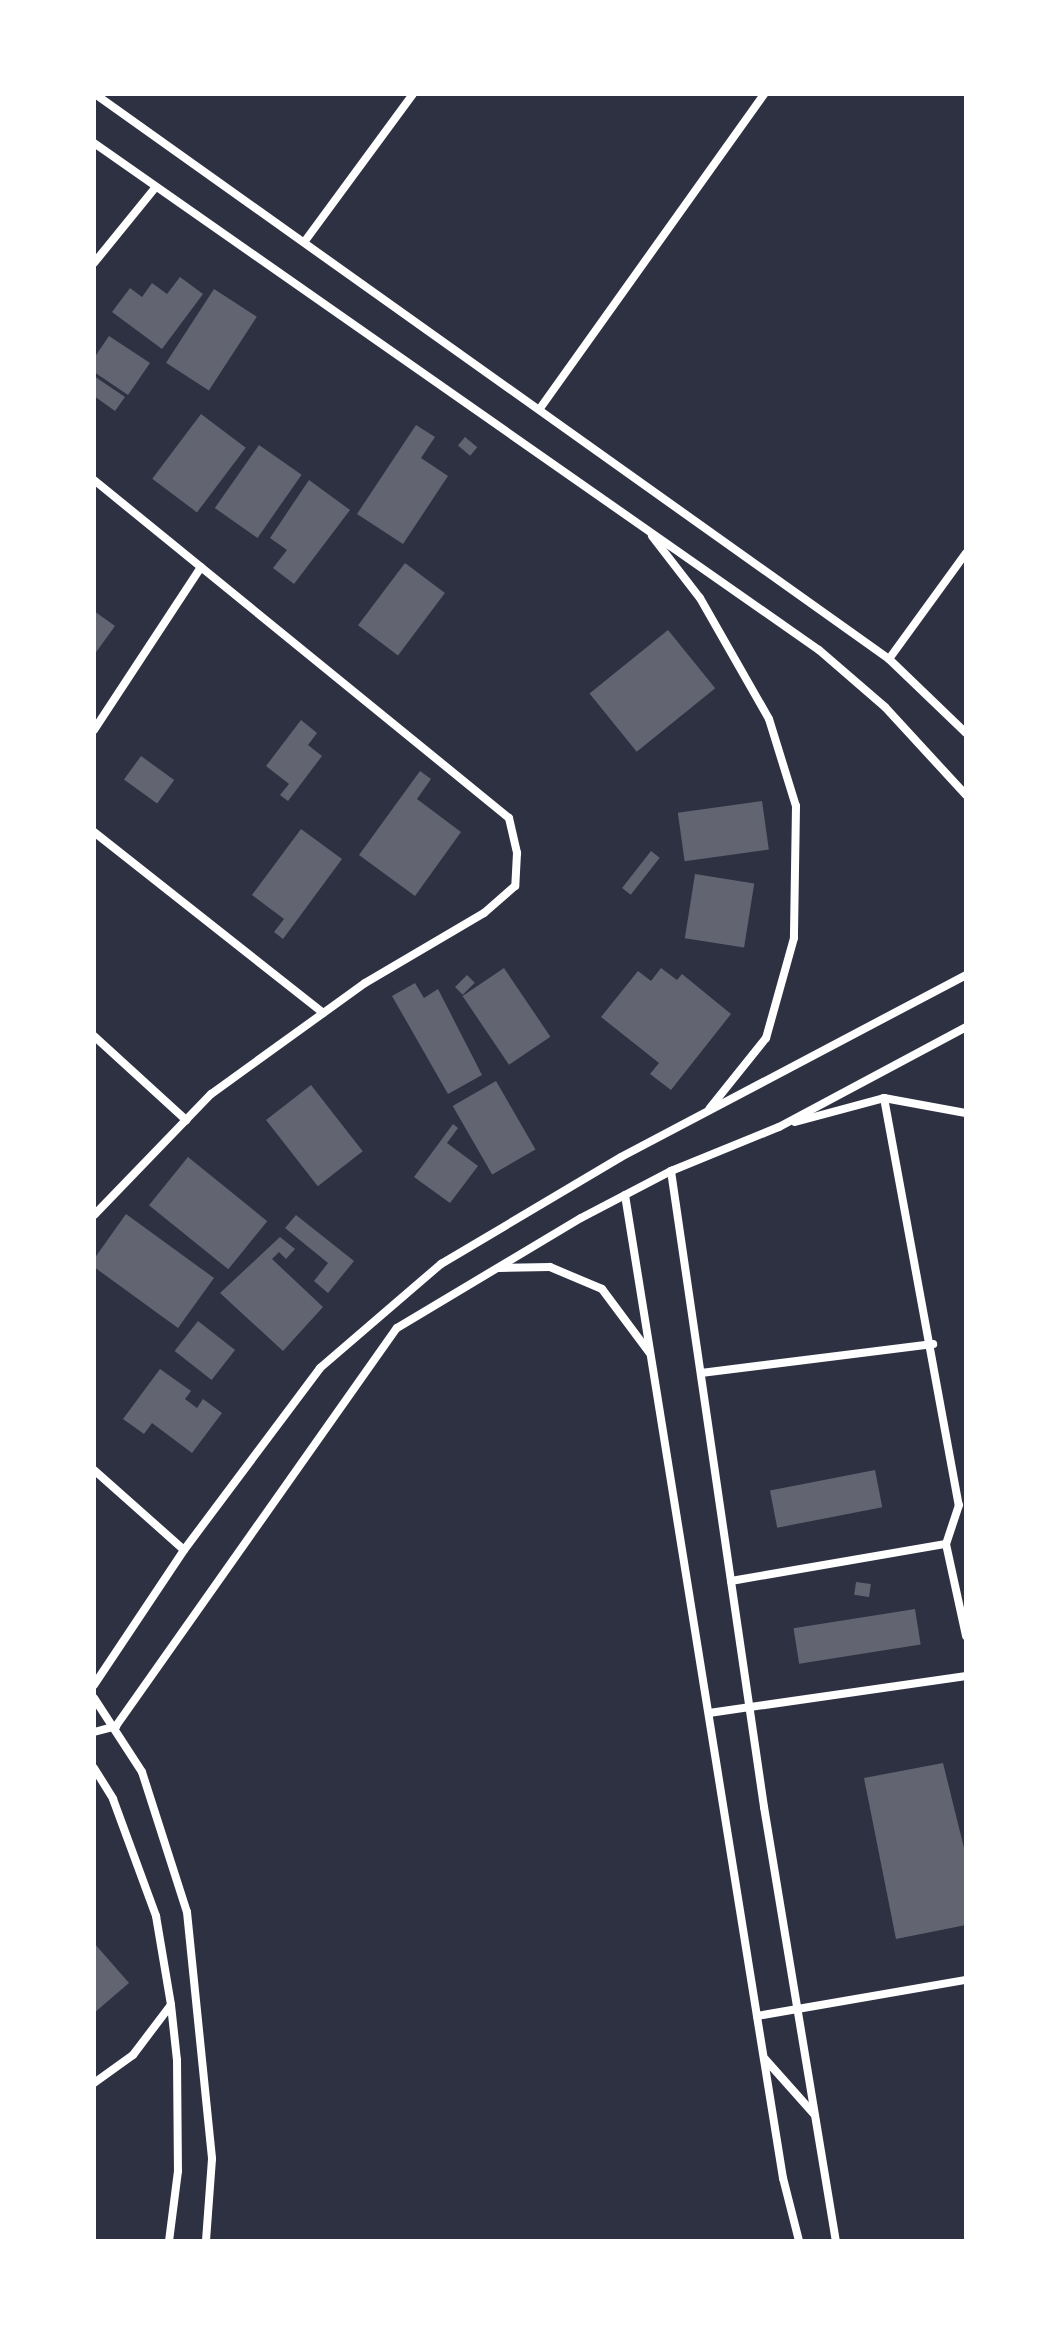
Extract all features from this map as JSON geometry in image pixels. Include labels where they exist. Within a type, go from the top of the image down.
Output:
[{"type":"street","points":[[305,241],[413,94]]},
{"type":"street","points":[[541,407],[764,94]]},
{"type":"street","points":[[99,96],[541,407],[889,659],[966,733]]},
{"type":"street","points":[[94,143],[819,650],[885,707],[966,795]]},
{"type":"street","points":[[94,263],[155,188]]},
{"type":"street","points":[[94,480],[509,818],[517,853],[515,886],[484,913],[323,1013],[211,1094],[94,1215]]},
{"type":"street","points":[[646,529],[700,598],[769,719],[796,806],[794,938],[766,1038],[708,1111]]},
{"type":"street","points":[[889,659],[966,553]]},
{"type":"street","points":[[94,730],[201,567]]},
{"type":"street","points":[[94,832],[323,1013]]},
{"type":"street","points":[[94,1685],[184,1550],[320,1368],[441,1264],[708,1111],[966,975]]},
{"type":"street","points":[[94,1732],[116,1726],[397,1328],[625,1195],[671,1171],[779,1127],[966,1027]]},
{"type":"street","points":[[94,1036],[186,1120]]},
{"type":"street","points":[[779,1127],[884,1098],[966,1113]]},
{"type":"street","points":[[884,1098],[933,1344],[959,1505],[946,1544],[966,1636]]},
{"type":"street","points":[[671,1171],[795,2006],[836,2241]]},
{"type":"street","points":[[625,1195],[757,2016],[799,2241]]},
{"type":"street","points":[[498,1268],[550,1267],[602,1289],[651,1355]]},
{"type":"street","points":[[701,1373],[933,1344]]},
{"type":"street","points":[[94,1470],[184,1550]]},
{"type":"street","points":[[731,1581],[946,1544]]},
{"type":"street","points":[[709,1713],[966,1676]]},
{"type":"street","points":[[94,1698],[116,1726],[142,1772],[187,1912],[212,2159],[206,2241]]},
{"type":"street","points":[[94,1768],[113,1799],[156,1916],[171,2005],[177,2060],[178,2171],[169,2241]]},
{"type":"street","points":[[757,2016],[795,2006],[966,1980]]},
{"type":"street","points":[[94,2083],[133,2055],[171,2005]]},
{"type":"street","points":[[764,2058],[815,2115]]},
{"type":"building","points":[[180,277],[203,294],[162,349],[112,312],[130,288],[142,297],[152,283],[167,294]]},
{"type":"building","points":[[214,289],[257,317],[209,391],[166,363]]},
{"type":"building","points":[[109,336],[150,363],[128,395],[94,372],[94,358]]},
{"type":"building","points":[[94,376],[125,397],[115,411],[94,396]]},
{"type":"building","points":[[201,414],[246,448],[197,512],[152,479]]},
{"type":"building","points":[[416,425],[435,437],[421,458],[448,476],[403,544],[357,514]]},
{"type":"building","points":[[465,437],[477,447],[470,456],[458,445]]},
{"type":"building","points":[[259,445],[302,475],[257,538],[215,508]]},
{"type":"building","points":[[309,480],[350,510],[294,584],[273,568],[287,550],[270,538]]},
{"type":"building","points":[[405,563],[445,593],[398,655],[358,625]]},
{"type":"building","points":[[94,611],[115,626],[94,655]]},
{"type":"building","points":[[668,630],[715,688],[637,752],[590,694]]},
{"type":"building","points":[[301,720],[317,733],[308,745],[322,756],[288,801],[280,795],[289,784],[266,766]]},
{"type":"building","points":[[141,756],[174,780],[157,804],[124,779]]},
{"type":"building","points":[[420,771],[431,779],[417,799],[461,832],[415,896],[359,855]]},
{"type":"building","points":[[762,801],[769,850],[685,861],[678,813]]},
{"type":"building","points":[[301,829],[342,859],[283,939],[274,932],[284,919],[252,895]]},
{"type":"building","points":[[651,851],[660,858],[631,895],[622,888]]},
{"type":"building","points":[[695,874],[754,883],[744,948],[685,938]]},
{"type":"building","points":[[504,968],[550,1037],[509,1065],[463,996]]},
{"type":"building","points":[[661,968],[677,980],[682,974],[731,1014],[671,1090],[650,1074],[659,1063],[601,1017],[638,971],[651,981]]},
{"type":"building","points":[[467,975],[475,983],[463,995],[455,987]]},
{"type":"building","points":[[415,983],[424,998],[438,989],[482,1075],[448,1094],[392,996]]},
{"type":"building","points":[[496,1081],[536,1149],[492,1174],[453,1106]]},
{"type":"building","points":[[311,1085],[363,1151],[318,1186],[266,1120]]},
{"type":"building","points":[[453,1124],[458,1128],[447,1143],[478,1166],[450,1203],[414,1177]]},
{"type":"building","points":[[188,1157],[267,1221],[228,1269],[149,1205]]},
{"type":"building","points":[[126,1214],[214,1278],[178,1328],[94,1267],[94,1259]]},
{"type":"building","points":[[296,1215],[354,1261],[328,1293],[314,1281],[328,1263],[285,1228]]},
{"type":"building","points":[[280,1237],[295,1249],[286,1259],[279,1252],[272,1259],[323,1307],[283,1351],[220,1293]]},
{"type":"building","points":[[198,1321],[235,1350],[212,1380],[175,1351]]},
{"type":"building","points":[[160,1369],[191,1391],[185,1399],[197,1408],[203,1399],[222,1413],[192,1453],[152,1423],[144,1434],[123,1419]]},
{"type":"building","points":[[875,1470],[882,1507],[777,1528],[770,1490]]},
{"type":"building","points":[[856,1582],[871,1584],[869,1597],[854,1595]]},
{"type":"building","points":[[915,1609],[921,1645],[799,1664],[794,1628]]},
{"type":"building","points":[[943,1763],[966,1856],[966,1925],[896,1939],[864,1778]]},
{"type":"building","points":[[94,1943],[129,1983],[94,2013]]}]
